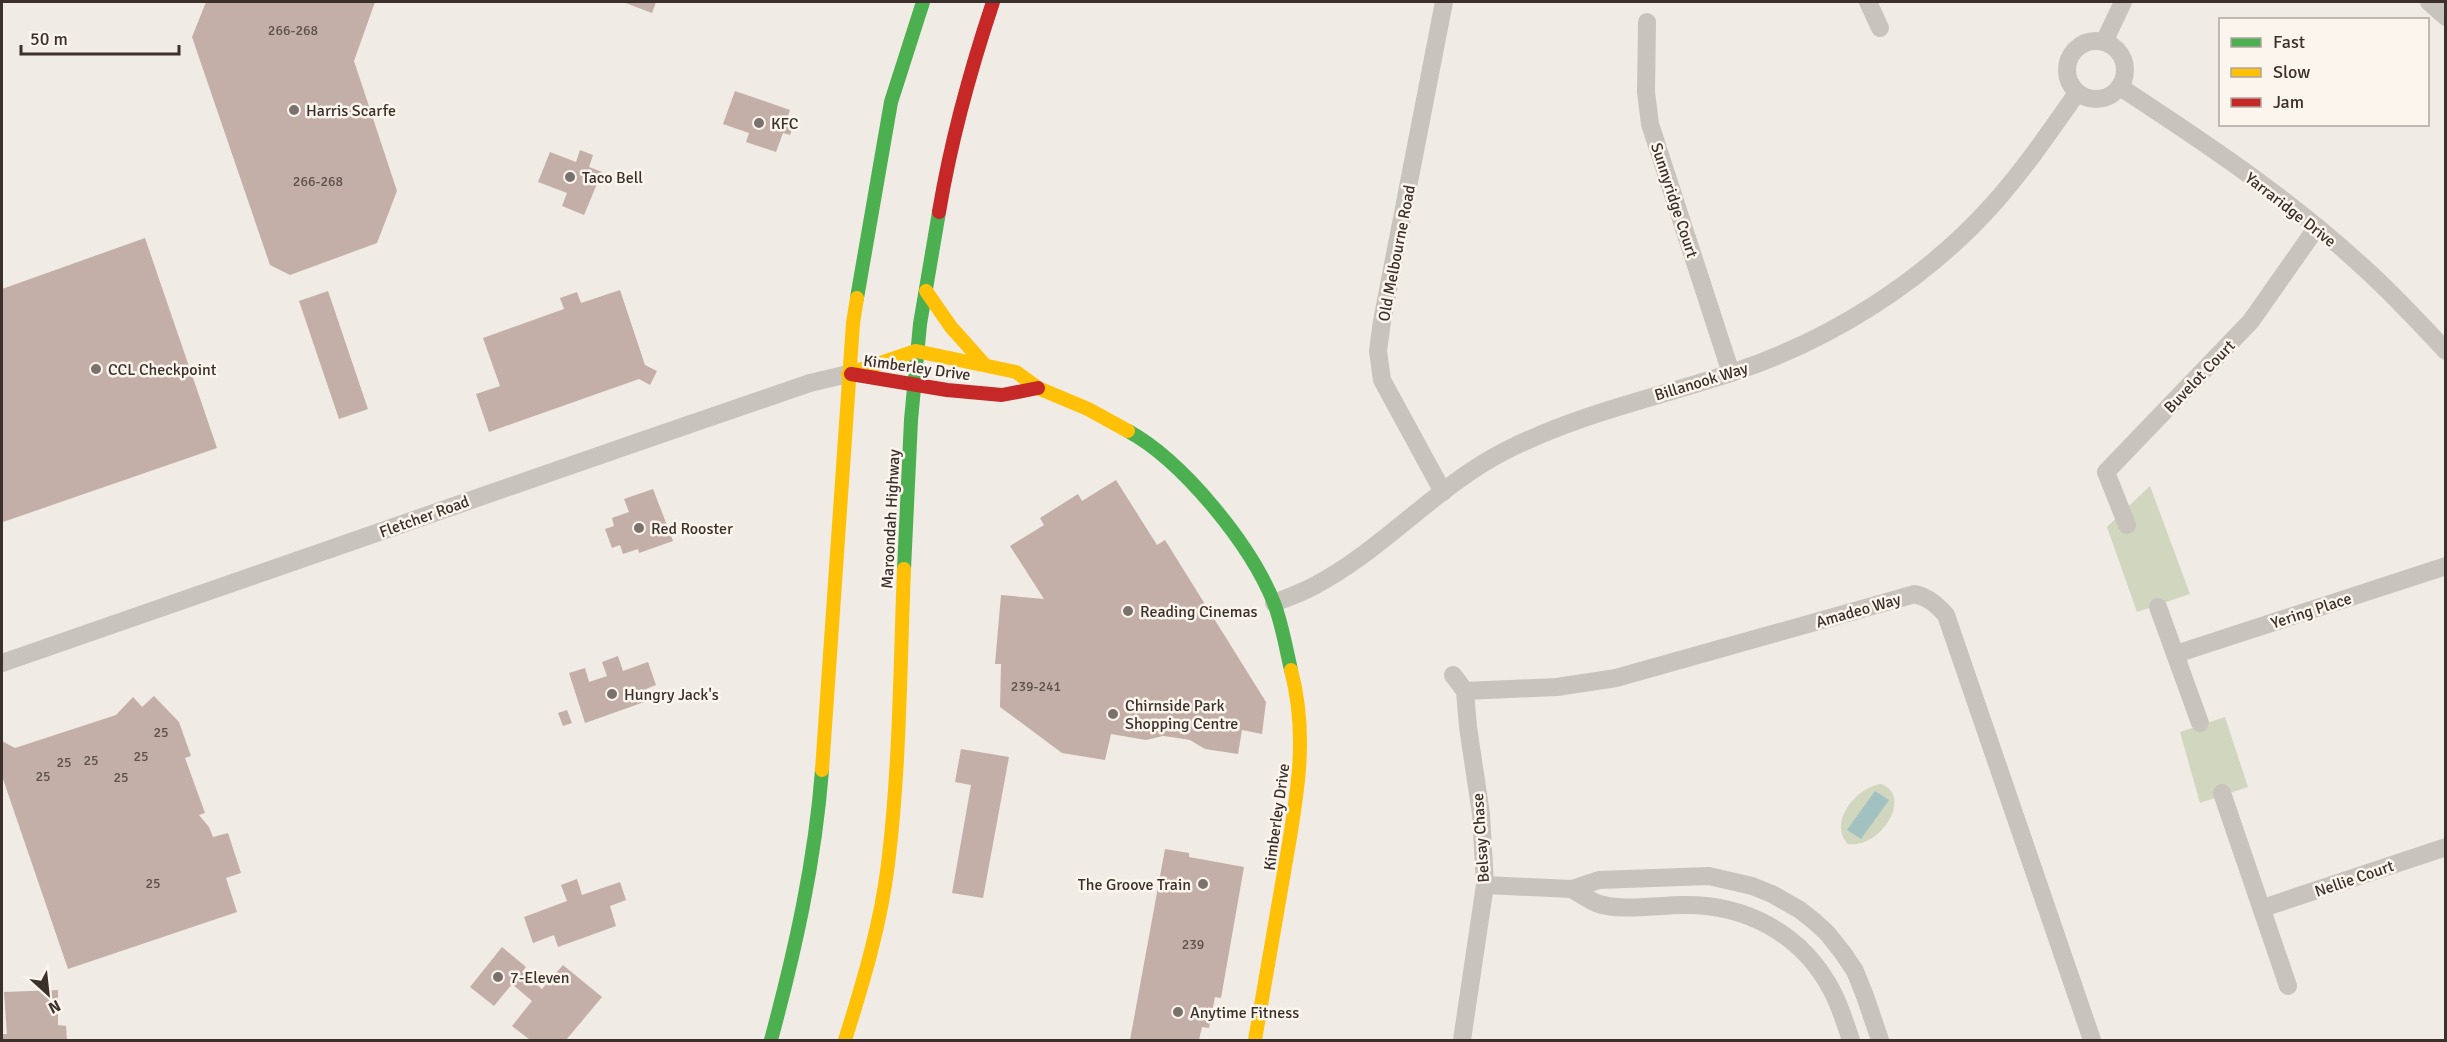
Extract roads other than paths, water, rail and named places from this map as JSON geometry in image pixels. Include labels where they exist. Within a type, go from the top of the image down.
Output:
[{"type":"main road","points":[[771,1041],[808,886],[819,806],[848,374],[860,283],[891,102],[923,2]]},
{"type":"main road","name":"Maroondah Highway","points":[[845,1041],[866,973],[888,865],[897,739],[916,351],[947,163],[972,64],[993,2]]},
{"type":"main road","points":[[926,291],[951,327],[984,364]]},
{"type":"main road","name":"Kimberley Drive","points":[[848,374],[916,351],[1016,372],[1038,388],[1088,409],[1134,434],[1175,465],[1244,547],[1274,603],[1296,687],[1301,736],[1300,781],[1255,1041]]},
{"type":"main road","name":"Kimberley Drive","points":[[848,374],[1002,395],[1038,388]]},
{"type":"street","name":"Old Melbourne Road","points":[[1443,492],[1382,380],[1378,351],[1444,2]]},
{"type":"street","points":[[1868,2],[1880,28]]},
{"type":"street","points":[[2104,42],[2123,2]]},
{"type":"street","points":[[2429,2],[2445,17]]},
{"type":"street","name":"Sunnyridge Court","points":[[1647,22],[1646,92],[1650,124],[1731,373]]},
{"type":"street","points":[[2104,42],[2112,46],[2123,60],[2125,69],[2120,87],[2113,94],[2095,99],[2077,93],[2067,76],[2066,66],[2069,56],[2084,43],[2104,42]]},
{"type":"street","name":"Yarraridge Drive","points":[[2120,87],[2220,153],[2317,227],[2363,266],[2445,351]]},
{"type":"street","name":"Billanook Way","points":[[1274,603],[1314,586],[1357,558],[1443,492],[1503,452],[1583,417],[1731,373],[1773,358],[1817,337],[1901,286],[1952,246],[1995,202],[2077,93]]},
{"type":"street","name":"Buvelot Court","points":[[2127,525],[2106,472],[2251,321],[2317,227]]},
{"type":"street","name":"Fletcher Road","points":[[2,663],[289,565],[527,479],[810,383],[848,374]]},
{"type":"street","name":"Yering Place","points":[[2176,654],[2445,566]]},
{"type":"street","name":"Amadeo Way","points":[[1465,691],[1557,687],[1616,678],[1915,594],[1934,602],[1946,615],[2092,1041]]},
{"type":"street","points":[[2158,607],[2200,723]]},
{"type":"street","points":[[1453,675],[1465,691]]},
{"type":"street","name":"Belsay Chase","points":[[1462,1041],[1485,885],[1481,814],[1465,691]]},
{"type":"street","points":[[2222,793],[2288,986]]},
{"type":"street","name":"Nellie Court","points":[[2262,908],[2445,847]]},
{"type":"street","points":[[1485,885],[1572,889],[1599,880],[1709,876],[1752,886],[1778,897],[1814,921],[1827,933],[1855,971],[1880,1041]]},
{"type":"street","points":[[1572,889],[1597,903],[1619,907],[1700,905],[1728,909],[1759,919],[1793,941],[1818,967],[1832,990],[1851,1041]]},
{"type":"water","points":[[1875,791],[1889,800],[1861,839],[1847,830]]},
{"type":"place","name":"Harris Scarfe","points":[[294,110]]},
{"type":"place","name":"KFC","points":[[759,123]]},
{"type":"place","name":"Taco Bell","points":[[570,177]]},
{"type":"place","name":"CCL Checkpoint","points":[[96,369]]},
{"type":"place","name":"Red Rooster","points":[[639,528]]},
{"type":"place","name":"Reading Cinemas","points":[[1128,611]]},
{"type":"place","name":"Hungry Jack's","points":[[612,694]]},
{"type":"place","name":"Chirnside Park Shopping Centre","points":[[1113,714]]},
{"type":"place","name":"The Groove Train","points":[[1203,884]]},
{"type":"place","name":"7-Eleven","points":[[498,977]]},
{"type":"place","name":"Anytime Fitness","points":[[1178,1012]]}]
